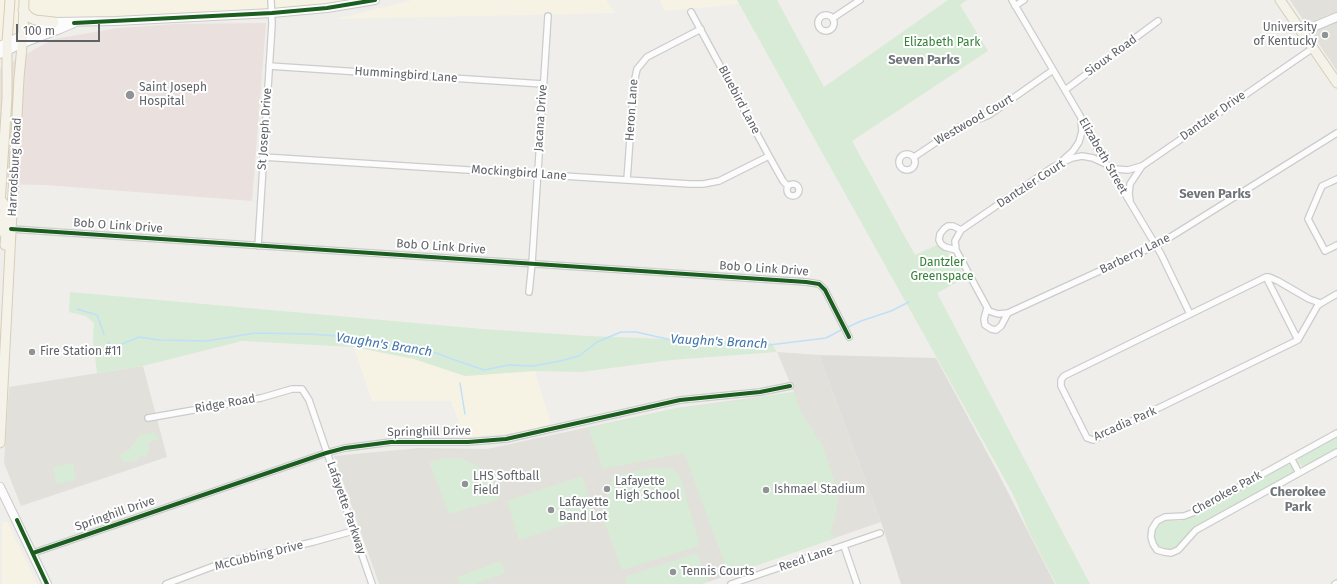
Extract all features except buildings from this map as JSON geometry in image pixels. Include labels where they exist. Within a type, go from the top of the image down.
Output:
[{"type":"main road","name":"Harrodsburg Road","points":[[0,205],[7,78],[4,48],[10,0]]},
{"type":"main road","name":"Harrodsburg Road","points":[[0,443],[2,373],[10,259],[19,78],[23,39],[24,0]]},
{"type":"main road","points":[[23,10],[29,17],[35,20],[54,22],[65,21],[74,23],[327,8],[375,0]]},
{"type":"main road","points":[[1280,0],[1337,83]]},
{"type":"main road","points":[[1301,32],[1337,16]]},
{"type":"main road","points":[[4,48],[54,22]]},
{"type":"main road","points":[[23,39],[60,29],[74,23]]},
{"type":"main road","points":[[0,69],[7,78]]},
{"type":"main road","points":[[0,199],[5,205],[4,223],[11,229]]},
{"type":"main road","points":[[0,229],[6,235],[5,249],[10,259]]},
{"type":"main road","points":[[0,487],[47,584]]},
{"type":"street","name":"St Joseph Drive","points":[[258,246],[272,12],[271,0]]},
{"type":"street","points":[[833,18],[860,0]]},
{"type":"street","name":"Elizabeth Street","points":[[1012,0],[1156,246],[1190,314]]},
{"type":"street","points":[[1015,6],[1024,0]]},
{"type":"street","name":"Bluebird Lane","points":[[692,12],[768,156],[783,181],[788,186]]},
{"type":"street","name":"Jacana Drive","points":[[529,292],[548,16]]},
{"type":"street","name":"Sioux Road","points":[[1065,90],[1158,22]]},
{"type":"street","name":"Heron Lane","points":[[627,180],[634,83],[637,69],[647,57],[700,29]]},
{"type":"street","name":"Dantzler Drive","points":[[1108,165],[1115,169],[1128,170],[1142,166],[1313,48]]},
{"type":"street","name":"Hummingbird Lane","points":[[269,66],[543,84]]},
{"type":"street","name":"Westwood Court","points":[[914,157],[959,127],[988,115],[1054,70]]},
{"type":"street","points":[[1053,168],[1073,151],[1079,142],[1082,131],[1081,117]]},
{"type":"street","name":"Barberry Lane","points":[[1008,313],[1156,246],[1337,133]]},
{"type":"street","name":"Mockingbird Lane","points":[[263,157],[690,184],[714,182],[768,156]]},
{"type":"street","name":"Dantzler Court","points":[[961,230],[1053,168],[1072,158],[1082,156],[1093,158],[1108,165]]},
{"type":"street","points":[[3,162],[15,164]]},
{"type":"street","points":[[1132,206],[1129,194],[1130,184],[1142,166]]},
{"type":"street","points":[[1337,178],[1322,186],[1308,218],[1325,251],[1337,245]]},
{"type":"street","points":[[956,250],[945,247],[941,244],[940,234],[948,226],[953,226],[961,230],[955,241],[956,250],[989,311],[995,314],[1008,313]]},
{"type":"street","name":"Bob O Link Drive","points":[[11,229],[817,283],[825,290],[849,337]]},
{"type":"street","points":[[1266,277],[1278,280],[1309,299],[1320,303]]},
{"type":"street","points":[[1266,277],[1298,340]]},
{"type":"street","name":"Arcadia Park","points":[[1266,277],[1064,376],[1062,378],[1061,386],[1088,439],[1091,440],[1298,340]]},
{"type":"street","points":[[1298,340],[1309,319],[1320,303],[1337,294]]},
{"type":"street","points":[[987,308],[984,319],[985,325],[991,329],[996,330],[1001,326],[1008,313]]},
{"type":"street","name":"Springhill Drive","points":[[33,553],[326,453],[345,448],[391,442],[468,442],[506,439],[680,400],[760,392],[790,386]]},
{"type":"street","name":"Ridge Road","points":[[148,418],[239,402],[296,388],[302,389]]},
{"type":"street","name":"Lafayette Parkway","points":[[302,389],[309,400],[372,584]]},
{"type":"street","name":"Cherokee Park","points":[[1337,433],[1184,516],[1165,517],[1157,521],[1152,529],[1151,537],[1153,544],[1157,550],[1164,552],[1171,553],[1178,550],[1196,530],[1337,452]]},
{"type":"street","points":[[1291,458],[1299,473]]},
{"type":"street","name":"McCubbing Drive","points":[[166,584],[222,563],[354,531]]},
{"type":"street","name":"Reed Lane","points":[[731,584],[880,533]]},
{"type":"street","points":[[844,546],[857,584]]},
{"type":"shaded area","points":[[0,0],[372,0],[272,13],[113,17],[32,28],[0,45]]},
{"type":"shaded area","points":[[413,0],[606,0],[615,13],[336,19]]},
{"type":"shaded area","points":[[660,0],[737,0],[739,4],[665,11]]},
{"type":"shaded area","name":"University of Kentucky","points":[[1290,0],[1337,0],[1337,71]]},
{"type":"shaded area","name":"Saint Joseph Hospital","points":[[266,23],[252,201],[45,185],[0,184],[0,69],[54,39],[118,28],[176,24]]},
{"type":"shaded area","points":[[354,347],[414,359],[465,376],[535,371],[551,424],[517,433],[464,437],[451,401],[372,401]]},
{"type":"shaded area","name":"Lafayette High School","points":[[777,352],[819,355],[881,522],[702,584],[379,584],[334,456],[419,448],[487,449],[677,408],[794,392]]},
{"type":"shaded area","points":[[819,355],[936,358],[997,471],[1055,584],[901,584],[881,522]]},
{"type":"shaded area","points":[[143,366],[167,457],[21,506],[4,463],[9,387]]},
{"type":"shaded area","points":[[7,521],[37,584],[2,584],[2,523]]},
{"type":"green space","points":[[737,0],[777,0],[824,87],[948,0],[967,0],[960,5],[988,51],[852,141],[915,255],[937,245],[953,256],[956,261],[965,278],[937,293],[1090,584],[1056,584],[1029,532],[1014,496]]},
{"type":"green space","points":[[70,292],[482,329],[589,336],[771,343],[777,352],[671,360],[581,372],[535,371],[465,376],[414,359],[354,347],[242,341],[143,366],[97,373],[93,341],[94,323],[86,316],[69,312]]},
{"type":"green space","name":"Ishmael Stadium","points":[[794,392],[801,412],[813,430],[817,440],[820,438],[835,482],[832,483],[838,498],[835,519],[830,532],[836,538],[729,575],[684,453],[603,469],[588,428],[677,408]]},
{"type":"green space","points":[[155,432],[158,440],[149,442],[148,453],[146,456],[139,457],[138,460],[135,461],[122,462],[120,455],[128,451],[140,435]]},
{"type":"green space","points":[[1337,435],[1337,449],[1306,466],[1299,464],[1297,460],[1301,455]]},
{"type":"green space","name":"LHS Softball Field","points":[[447,458],[463,459],[479,467],[490,478],[500,499],[449,514],[429,462]]},
{"type":"green space","points":[[73,463],[76,480],[56,484],[53,467]]},
{"type":"green space","points":[[1288,464],[1293,468],[1293,474],[1193,529],[1180,546],[1172,549],[1164,549],[1157,545],[1154,540],[1155,531],[1158,525],[1164,521],[1180,521],[1189,518]]},
{"type":"green space","points":[[652,468],[673,468],[680,476],[699,542],[698,546],[622,570],[601,513],[613,476]]},
{"type":"green space","name":"Lafayette Band Lot","points":[[582,476],[594,515],[519,540],[507,501]]},
{"type":"green space","name":"Tennis Courts","points":[[697,553],[701,566],[704,566],[709,581],[699,584],[627,584],[625,577]]},
{"type":"green space","points":[[501,561],[505,573],[474,584],[460,584],[457,577]]},
{"type":"waterway","name":"Vaughn's Branch","points":[[846,328],[861,321],[891,311],[909,302]]},
{"type":"waterway","name":"Vaughn's Branch","points":[[77,309],[97,315],[104,334]]},
{"type":"waterway","name":"Vaughn's Branch","points":[[108,342],[112,348],[139,337],[159,340],[207,341],[255,333],[310,334],[352,337],[428,350],[484,370],[509,365],[533,366],[579,356],[597,342],[621,332],[636,332],[676,341],[761,346],[826,338],[843,329]]},
{"type":"waterway","points":[[460,383],[465,414]]},
{"type":"railway","points":[[758,0],[1071,584]]},
{"type":"cycle path","points":[[74,23],[272,13],[327,8],[375,0]]},
{"type":"cycle path","points":[[11,229],[806,282],[819,284],[825,290],[849,337]]},
{"type":"cycle path","points":[[33,553],[326,453],[345,448],[391,442],[468,442],[506,439],[680,400],[760,392],[790,386]]},
{"type":"cycle path","points":[[17,520],[47,584]]},
{"type":"place","name":"University of Kentucky","points":[[1325,35]]},
{"type":"place","name":"Saint Joseph Hospital","points":[[130,95]]},
{"type":"place","name":"Fire Station #11","points":[[32,352]]},
{"type":"place","name":"LHS Softball Field","points":[[465,484]]},
{"type":"place","name":"Lafayette High School","points":[[607,489]]},
{"type":"place","name":"Ishmael Stadium","points":[[766,490]]},
{"type":"place","name":"Lafayette Band Lot","points":[[551,510]]},
{"type":"place","name":"Tennis Courts","points":[[673,572]]},
{"type":"district","name":"Seven Parks","points":[[924,60]]},
{"type":"district","name":"Seven Parks","points":[[1215,194]]},
{"type":"district","name":"Cherokee Park","points":[[1298,500]]},
{"type":"park label","name":"Elizabeth Park","points":[[942,43]]},
{"type":"park label","name":"Dantzler Greenspace","points":[[942,270]]}]
